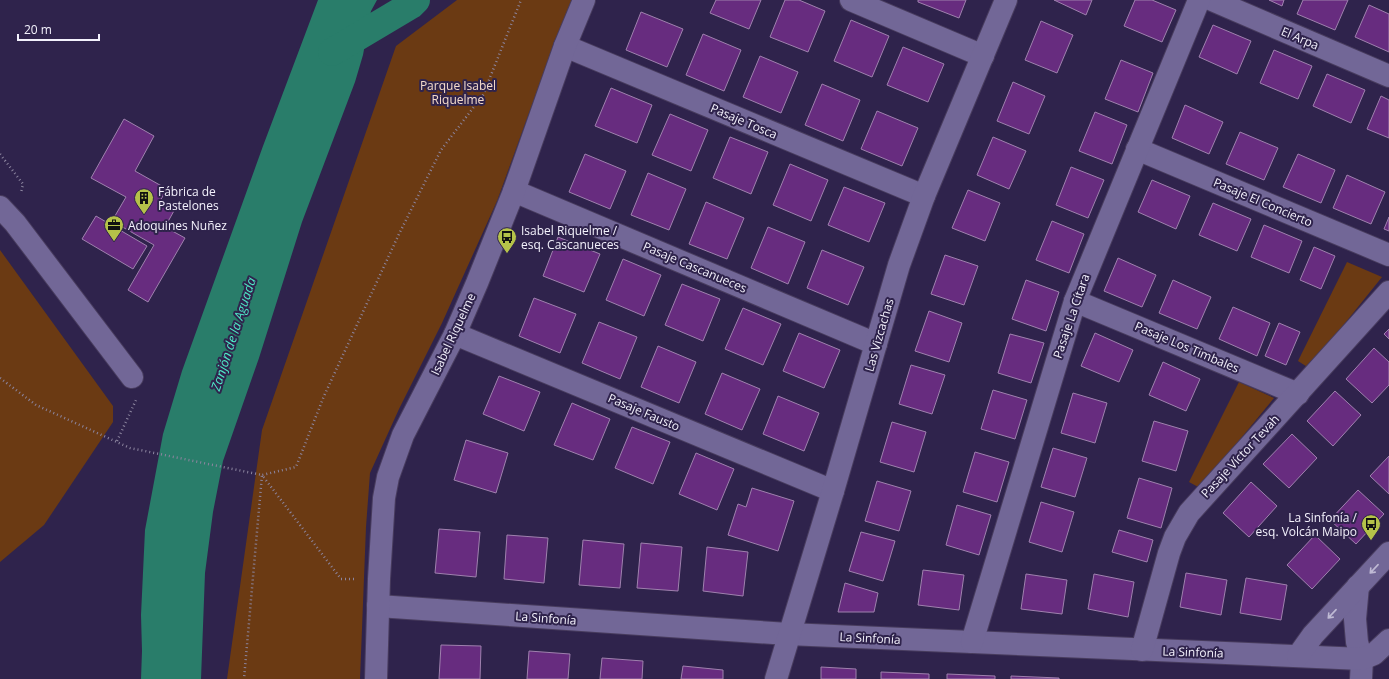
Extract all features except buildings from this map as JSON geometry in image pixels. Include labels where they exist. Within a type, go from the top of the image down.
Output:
[{"type":"street","name":"Isabel Riquelme","points":[[376,679],[379,580],[384,498],[388,477],[403,435],[455,334],[514,191],[565,46],[584,0]]},
{"type":"street","points":[[851,0],[983,56]]},
{"type":"street","name":"Las Vizcachas","points":[[776,679],[788,634],[834,491],[899,265],[924,196],[1006,0]]},
{"type":"street","name":"Pasaje La Cítara","points":[[972,642],[1076,301],[1137,148],[1199,0]]},
{"type":"street","name":"El Arpa","points":[[1212,0],[1389,76]]},
{"type":"street","name":"Pasaje Tosca","points":[[565,46],[924,196]]},
{"type":"street","name":"Pasaje El Concierto","points":[[1137,148],[1389,255]]},
{"type":"street","name":"Pasaje Cascanueces","points":[[514,191],[876,344]]},
{"type":"street","points":[[0,207],[14,223],[132,377]]},
{"type":"street","name":"Pasaje Víctor Tevah","points":[[1142,650],[1169,553],[1182,523],[1196,503],[1298,394],[1389,292]]},
{"type":"street","name":"Pasaje Los Timbales","points":[[1076,301],[1298,394]]},
{"type":"street","name":"Pasaje Fausto","points":[[455,334],[834,491]]},
{"type":"street","points":[[1298,656],[1313,635],[1389,553]]},
{"type":"street","points":[[1358,586],[1355,619],[1357,642],[1362,669]]},
{"type":"street","name":"La Sinfonía","points":[[378,606],[788,634],[1298,656],[1362,669]]},
{"type":"street","points":[[1362,669],[1374,654],[1389,640]]},
{"type":"path","points":[[0,378],[36,405],[130,448],[262,474],[296,467],[324,396],[399,234],[442,150],[483,95],[521,0]]},
{"type":"path","points":[[117,442],[136,401],[132,377]]},
{"type":"path","points":[[262,474],[341,579],[379,580]]},
{"type":"path","points":[[244,679],[262,474]]},
{"type":"green space","name":"Parque Isabel Riquelme","points":[[457,0],[574,0],[529,113],[497,201],[442,323],[399,409],[370,473],[366,527],[360,679],[227,679],[262,430],[396,46]]},
{"type":"green space","points":[[0,250],[113,406],[113,422],[44,525],[0,562]]},
{"type":"green space","points":[[1347,262],[1382,277],[1309,368],[1298,361]]},
{"type":"green space","points":[[1239,382],[1274,398],[1200,488],[1189,482]]},
{"type":"water","name":"Zanjón de la Aguada","points":[[318,0],[377,0],[371,11],[363,55],[355,82],[302,222],[259,358],[223,461],[213,512],[205,573],[201,679],[141,679],[141,615],[145,530],[163,434],[182,371],[263,146]]},
{"type":"waterway","points":[[332,52],[411,5],[416,0]]},
{"type":"place","name":"Fábrica de Pastelones","points":[[144,215]]},
{"type":"place","name":"Adoquines Nuñez","points":[[114,242]]},
{"type":"place","name":"Isabel Riquelme / esq. Cascanueces","points":[[507,254]]},
{"type":"place","name":"La Sinfonía / esq. Volcán Maipo","points":[[1371,541]]}]
